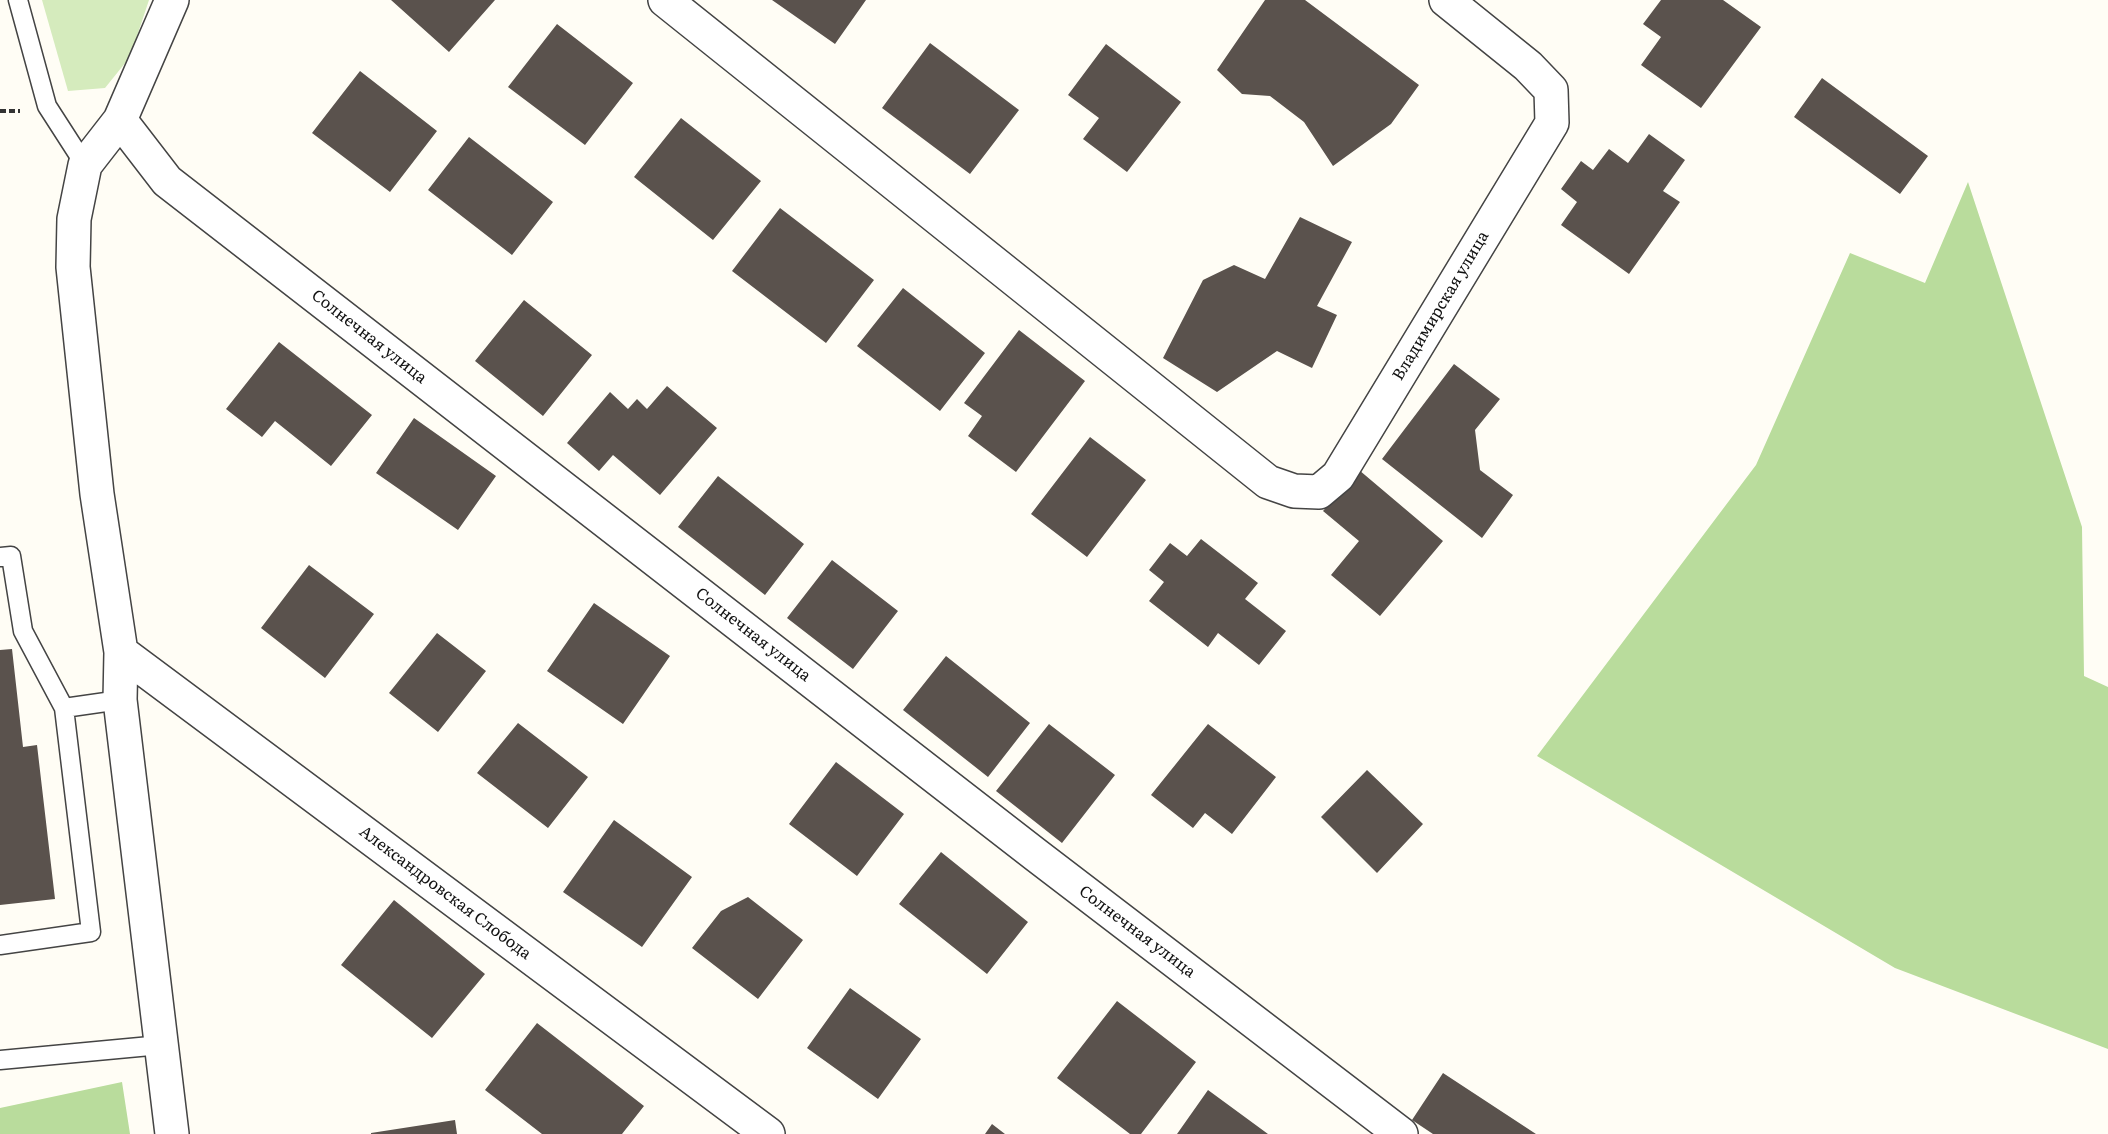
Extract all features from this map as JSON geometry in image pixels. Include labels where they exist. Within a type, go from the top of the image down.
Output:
[{"type":"street","points":[[172,0],[120,120],[85,165],[74,219],[73,267],[97,494],[121,652],[120,700],[172,1134]]},
{"type":"street","name":"Владимирская улица","points":[[665,0],[1268,482],[1294,491],[1318,492],[1338,476],[1552,123],[1551,90],[1528,66],[1446,0]]},
{"type":"street","name":"Солнечная улица","points":[[120,120],[167,181],[1045,862],[1401,1134]]},
{"type":"street","name":"Александровская Слобода","points":[[121,652],[768,1134]]},
{"type":"lane","points":[[18,0],[47,106],[85,165]]},
{"type":"lane","points":[[0,557],[11,556],[23,631],[64,708],[91,932],[0,945]]},
{"type":"lane","points":[[64,708],[120,700]]},
{"type":"lane","points":[[0,1060],[161,1045]]},
{"type":"green space","points":[[42,0],[149,0],[130,57],[105,88],[68,91]]},
{"type":"green space","points":[[1968,182],[2082,527],[2084,676],[2108,687],[2108,1049],[1895,968],[1537,756],[1756,465],[1850,253],[1925,283]]},
{"type":"green space","points":[[122,1082],[130,1134],[0,1134],[0,1108]]},
{"type":"building","points":[[391,0],[495,0],[449,52]]},
{"type":"building","points":[[772,0],[866,0],[835,44]]},
{"type":"building","points":[[1265,0],[1305,0],[1419,85],[1391,124],[1333,166],[1304,122],[1270,96],[1242,94],[1217,70]]},
{"type":"building","points":[[1661,0],[1723,0],[1761,27],[1701,108],[1641,65],[1661,37],[1643,24]]},
{"type":"building","points":[[557,24],[633,83],[585,145],[508,87]]},
{"type":"building","points":[[930,43],[1019,110],[970,174],[882,108]]},
{"type":"building","points":[[1106,44],[1181,102],[1127,172],[1083,139],[1099,118],[1068,95]]},
{"type":"building","points":[[360,71],[437,131],[390,192],[312,133]]},
{"type":"building","points":[[1822,78],[1928,156],[1900,194],[1794,117]]},
{"type":"building","points":[[681,118],[761,181],[713,240],[634,177]]},
{"type":"building","points":[[1649,134],[1685,160],[1663,191],[1680,202],[1629,274],[1561,225],[1577,202],[1561,189],[1581,161],[1593,170],[1609,149],[1628,163]]},
{"type":"building","points":[[469,137],[553,202],[512,255],[428,190]]},
{"type":"building","points":[[780,208],[874,280],[826,343],[732,271]]},
{"type":"building","points":[[1300,217],[1352,242],[1317,306],[1337,315],[1312,368],[1277,351],[1217,392],[1163,358],[1203,280],[1234,265],[1265,279]]},
{"type":"building","points":[[903,288],[985,353],[940,411],[857,346]]},
{"type":"building","points":[[524,300],[592,355],[543,416],[475,361]]},
{"type":"building","points":[[1019,330],[1085,381],[1016,472],[968,436],[982,416],[964,403]]},
{"type":"building","points":[[279,342],[372,415],[331,466],[275,421],[262,437],[226,409]]},
{"type":"building","points":[[1454,364],[1500,399],[1475,430],[1480,470],[1513,495],[1482,538],[1382,459]]},
{"type":"building","points":[[667,386],[717,428],[660,495],[613,455],[599,471],[567,443],[610,392],[628,409],[637,399],[647,409]]},
{"type":"building","points":[[414,418],[496,476],[458,530],[376,473]]},
{"type":"building","points":[[1090,437],[1146,480],[1087,557],[1031,514]]},
{"type":"building","points":[[1359,470],[1443,541],[1380,616],[1331,575],[1359,541],[1323,511]]},
{"type":"building","points":[[718,476],[804,544],[765,595],[678,527]]},
{"type":"building","points":[[1201,539],[1258,583],[1245,599],[1286,631],[1259,665],[1218,633],[1208,647],[1149,601],[1164,582],[1149,570],[1170,543],[1187,556]]},
{"type":"building","points":[[832,560],[898,611],[853,669],[787,618]]},
{"type":"building","points":[[309,565],[374,614],[325,678],[261,628]]},
{"type":"building","points":[[594,603],[670,656],[623,724],[547,671]]},
{"type":"building","points":[[437,633],[486,671],[438,732],[389,693]]},
{"type":"building","points":[[12,649],[23,747],[37,745],[55,899],[0,905],[0,650]]},
{"type":"building","points":[[946,656],[1030,723],[988,777],[903,710]]},
{"type":"building","points":[[518,723],[588,777],[548,828],[477,773]]},
{"type":"building","points":[[1049,724],[1115,775],[1062,843],[996,791]]},
{"type":"building","points":[[1208,724],[1276,777],[1232,834],[1205,813],[1193,828],[1151,795]]},
{"type":"building","points":[[836,762],[904,814],[857,876],[789,824]]},
{"type":"building","points":[[1367,770],[1423,824],[1377,873],[1321,817]]},
{"type":"building","points":[[614,820],[692,877],[642,947],[563,892]]},
{"type":"building","points":[[941,852],[1028,922],[987,974],[899,904]]},
{"type":"building","points":[[748,897],[803,940],[758,999],[692,948],[721,911]]},
{"type":"building","points":[[394,900],[485,974],[432,1038],[341,965]]},
{"type":"building","points":[[850,988],[921,1039],[878,1099],[807,1048]]},
{"type":"building","points":[[1117,1001],[1196,1062],[1141,1134],[1130,1134],[1057,1078]]},
{"type":"building","points":[[537,1023],[644,1106],[622,1134],[542,1134],[485,1090]]},
{"type":"building","points":[[1443,1073],[1536,1134],[1433,1134],[1412,1120]]},
{"type":"building","points":[[1208,1090],[1268,1134],[1177,1134]]},
{"type":"building","points":[[455,1120],[457,1134],[371,1134],[371,1133]]},
{"type":"building","points":[[992,1124],[1005,1134],[985,1134]]}]
